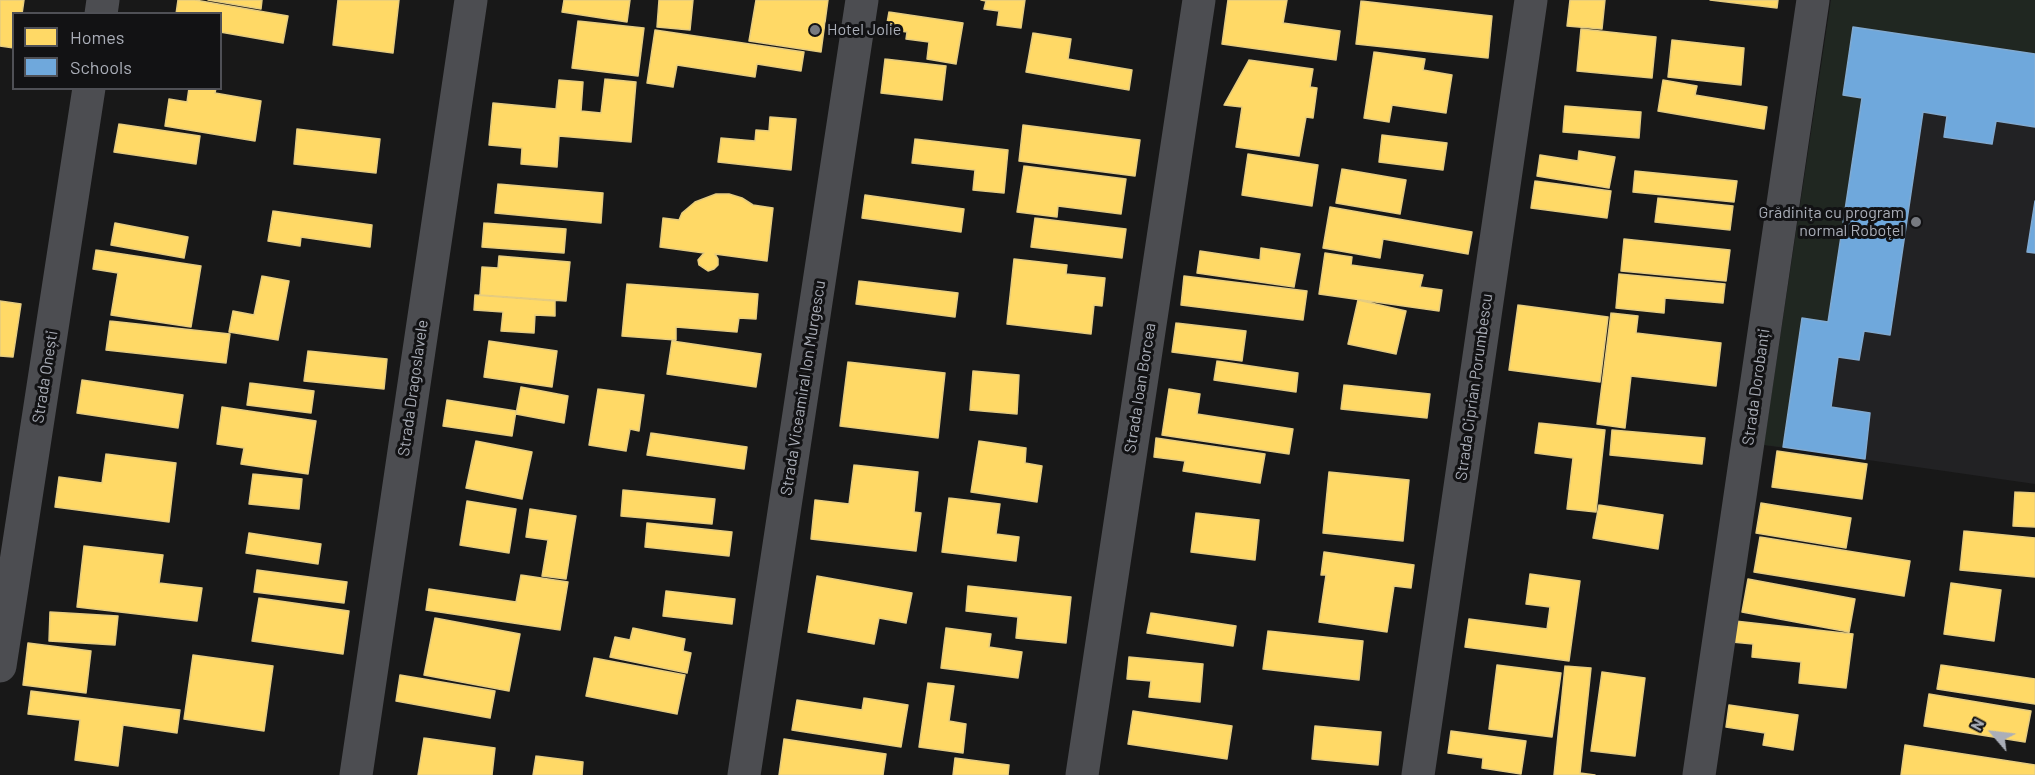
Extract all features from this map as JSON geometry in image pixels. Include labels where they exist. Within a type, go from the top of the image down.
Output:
[{"type":"street","name":"Strada Dragoslavele","points":[[356,775],[471,0]]},
{"type":"street","name":"Strada Viceamiral Ion Murgescu","points":[[744,775],[862,0]]},
{"type":"street","name":"Strada Ioan Borcea","points":[[1082,775],[1199,0]]},
{"type":"street","name":"Strada Ciprian Porumbescu","points":[[1418,775],[1531,0]]},
{"type":"street","name":"Strada Dorobanți","points":[[1699,775],[1813,0]]},
{"type":"street","name":"Strada Onești","points":[[0,666],[89,90]]},
{"type":"shaded area","name":"Grădinița cu program normal Roboțel","points":[[1831,0],[2035,0],[2035,484],[1764,445]]},
{"type":"shaded area","points":[[1831,0],[2035,0],[2035,54],[1853,28],[1843,94],[1862,98],[1828,322],[1802,319],[1783,447],[1764,445]]},
{"type":"building: Homes","points":[[0,0],[24,0],[22,12],[12,12],[12,48],[0,46]]},
{"type":"building: Homes","points":[[178,0],[195,0],[288,16],[283,43],[222,32],[222,12],[176,12]]},
{"type":"building: Homes","points":[[208,0],[262,0],[261,9]]},
{"type":"building: Homes","points":[[338,0],[399,0],[393,53],[333,45]]},
{"type":"building: Homes","points":[[564,0],[630,0],[627,22],[562,12]]},
{"type":"building: Homes","points":[[659,0],[693,0],[690,30],[657,27]]},
{"type":"building: Homes","points":[[756,0],[828,0],[821,52],[749,41]]},
{"type":"building: Homes","points":[[981,0],[1025,0],[1021,28],[997,25],[999,11],[984,9],[986,1]]},
{"type":"building: Homes","points":[[1228,0],[1287,0],[1283,23],[1340,31],[1336,60],[1222,44]]},
{"type":"building: Homes","points":[[1570,0],[1605,0],[1602,29],[1567,26]]},
{"type":"building: Homes","points":[[1710,0],[1778,0],[1777,8]]},
{"type":"building: Homes","points":[[1361,1],[1492,16],[1488,58],[1356,44]]},
{"type":"building: Homes","points":[[889,12],[963,23],[956,64],[927,59],[929,42],[906,39],[907,32],[886,29]]},
{"type":"building: Homes","points":[[578,21],[644,28],[638,76],[572,68]]},
{"type":"building: Homes","points":[[1581,29],[1656,37],[1652,78],[1577,71]]},
{"type":"building: Homes","points":[[655,30],[804,52],[801,71],[757,64],[755,77],[677,65],[673,87],[647,83]]},
{"type":"building: Homes","points":[[1033,33],[1071,39],[1068,59],[1132,70],[1129,90],[1026,72]]},
{"type":"building: Homes","points":[[1672,40],[1744,48],[1741,85],[1668,77]]},
{"type":"building: Homes","points":[[1374,52],[1425,59],[1423,70],[1452,75],[1446,113],[1392,105],[1389,122],[1364,118]]},
{"type":"building: Homes","points":[[885,59],[946,66],[942,100],[881,93]]},
{"type":"building: Homes","points":[[1249,60],[1313,69],[1310,87],[1317,88],[1313,118],[1306,117],[1299,156],[1236,147],[1242,107],[1224,105]]},
{"type":"building: Homes","points":[[605,79],[636,82],[631,142],[559,136],[557,167],[521,164],[522,148],[489,145],[493,103],[556,109],[559,80],[583,82],[581,111],[601,113]]},
{"type":"building: Homes","points":[[1663,80],[1697,86],[1695,95],[1767,107],[1764,129],[1658,111]]},
{"type":"building: Homes","points":[[189,90],[216,90],[215,93],[261,101],[255,141],[165,126],[169,99],[187,102]]},
{"type":"building: Homes","points":[[1565,106],[1641,112],[1639,138],[1563,132]]},
{"type":"building: Homes","points":[[770,117],[796,119],[791,170],[718,162],[721,138],[755,141],[756,130],[769,131]]},
{"type":"building: Homes","points":[[119,124],[200,136],[196,164],[114,152]]},
{"type":"building: Homes","points":[[1023,125],[1140,140],[1135,176],[1019,161]]},
{"type":"building: Homes","points":[[297,129],[380,139],[376,173],[294,164]]},
{"type":"building: Homes","points":[[1382,135],[1447,143],[1443,170],[1379,162]]},
{"type":"building: Homes","points":[[915,139],[1008,150],[1004,193],[973,190],[975,170],[912,163]]},
{"type":"building: Homes","points":[[1579,151],[1615,157],[1609,188],[1537,176],[1540,155],[1578,161]]},
{"type":"building: Homes","points":[[1248,154],[1318,165],[1312,206],[1242,195]]},
{"type":"building: Homes","points":[[1024,166],[1126,179],[1121,214],[1058,206],[1057,217],[1017,212]]},
{"type":"building: Homes","points":[[1342,169],[1406,180],[1400,214],[1336,203]]},
{"type":"building: Homes","points":[[1635,171],[1737,181],[1734,202],[1633,192]]},
{"type":"building: Homes","points":[[1535,181],[1611,191],[1607,218],[1531,208]]},
{"type":"building: Homes","points":[[498,184],[603,193],[601,223],[495,213]]},
{"type":"building: Homes","points":[[716,194],[729,194],[753,205],[773,208],[767,261],[715,254],[718,265],[708,271],[699,265],[698,260],[704,253],[660,247],[663,218],[679,220],[682,213],[695,202]]},
{"type":"building: Homes","points":[[865,195],[964,209],[961,232],[862,218]]},
{"type":"building: Homes","points":[[1658,198],[1733,206],[1730,230],[1655,222]]},
{"type":"building: Homes","points":[[1330,207],[1472,232],[1468,254],[1383,239],[1380,258],[1323,248]]},
{"type":"building: Homes","points":[[273,211],[372,225],[370,247],[301,237],[300,246],[268,241]]},
{"type":"building: Homes","points":[[1035,218],[1126,229],[1122,258],[1031,247]]},
{"type":"building: Homes","points":[[115,223],[188,237],[184,258],[111,245]]},
{"type":"building: Homes","points":[[484,223],[566,229],[564,253],[482,247]]},
{"type":"building: Homes","points":[[1624,239],[1730,250],[1726,281],[1621,271]]},
{"type":"building: Homes","points":[[1261,248],[1300,254],[1294,287],[1197,273],[1200,251],[1260,260]]},
{"type":"building: Homes","points":[[96,250],[201,266],[191,327],[111,315],[118,273],[93,269]]},
{"type":"building: Homes","points":[[1325,253],[1352,257],[1351,265],[1423,275],[1420,287],[1442,290],[1439,311],[1319,294]]},
{"type":"building: Homes","points":[[499,256],[570,262],[566,301],[480,295],[482,267],[498,268]]},
{"type":"building: Homes","points":[[1014,259],[1067,265],[1066,274],[1105,278],[1102,306],[1094,305],[1091,334],[1007,324]]},
{"type":"building: Homes","points":[[1619,274],[1725,284],[1723,303],[1665,298],[1664,313],[1616,308]]},
{"type":"building: Homes","points":[[262,276],[289,281],[278,340],[229,332],[233,311],[254,315]]},
{"type":"building: Homes","points":[[1184,276],[1307,291],[1303,320],[1181,305]]},
{"type":"building: Homes","points":[[859,281],[958,293],[955,317],[856,304]]},
{"type":"building: Homes","points":[[627,284],[758,294],[756,319],[739,318],[737,332],[676,327],[676,340],[622,336]]},
{"type":"building: Homes","points":[[475,295],[555,301],[555,316],[535,315],[534,333],[501,331],[503,312],[474,310]]},
{"type":"building: Homes","points":[[1358,300],[1406,311],[1396,354],[1348,344]]},
{"type":"building: Homes","points":[[0,301],[21,304],[13,357],[0,356]]},
{"type":"building: Homes","points":[[1518,305],[1608,317],[1600,382],[1509,370]]},
{"type":"building: Homes","points":[[1611,313],[1638,316],[1636,333],[1721,343],[1716,386],[1631,376],[1625,428],[1597,424]]},
{"type":"building: Homes","points":[[110,321],[230,334],[226,363],[106,350]]},
{"type":"building: Homes","points":[[1176,323],[1246,331],[1242,361],[1172,352]]},
{"type":"building: Homes","points":[[489,341],[557,351],[552,387],[484,377]]},
{"type":"building: Homes","points":[[672,341],[761,354],[756,387],[667,374]]},
{"type":"building: Homes","points":[[308,351],[387,359],[384,389],[304,381]]},
{"type":"building: Homes","points":[[1217,361],[1298,373],[1296,392],[1214,380]]},
{"type":"building: Homes","points":[[848,362],[945,373],[938,438],[840,426]]},
{"type":"building: Homes","points":[[973,371],[1019,375],[1017,414],[970,410]]},
{"type":"building: Homes","points":[[82,380],[183,395],[178,428],[77,413]]},
{"type":"building: Homes","points":[[250,383],[314,391],[311,413],[247,405]]},
{"type":"building: Homes","points":[[1344,385],[1430,394],[1427,418],[1341,409]]},
{"type":"building: Homes","points":[[521,387],[568,396],[564,423],[516,414]]},
{"type":"building: Homes","points":[[598,389],[644,395],[639,431],[630,429],[626,451],[589,445]]},
{"type":"building: Homes","points":[[1169,389],[1200,394],[1197,414],[1293,429],[1289,454],[1162,435]]},
{"type":"building: Homes","points":[[447,400],[516,411],[512,436],[443,426]]},
{"type":"building: Homes","points":[[222,407],[316,421],[308,474],[241,464],[244,448],[217,444]]},
{"type":"building: Homes","points":[[1539,423],[1605,430],[1596,512],[1567,509],[1573,458],[1535,453]]},
{"type":"building: Homes","points":[[1612,430],[1705,438],[1702,464],[1610,455]]},
{"type":"building: Homes","points":[[651,433],[747,447],[744,469],[647,455]]},
{"type":"building: Homes","points":[[1156,438],[1265,454],[1260,483],[1183,471],[1185,461],[1154,457]]},
{"type":"building: Homes","points":[[476,441],[532,452],[522,499],[466,488]]},
{"type":"building: Homes","points":[[979,441],[1026,448],[1025,463],[1042,466],[1037,502],[971,492]]},
{"type":"building: Homes","points":[[1777,451],[1867,464],[1862,499],[1772,487]]},
{"type":"building: Homes","points":[[106,454],[176,463],[169,522],[55,507],[59,477],[102,483]]},
{"type":"building: Homes","points":[[854,465],[918,472],[914,512],[921,513],[916,551],[811,539],[815,500],[849,504]]},
{"type":"building: Homes","points":[[1329,472],[1409,480],[1403,541],[1323,533]]},
{"type":"building: Homes","points":[[253,474],[302,479],[299,509],[249,504]]},
{"type":"building: Homes","points":[[623,490],[715,499],[712,524],[621,516]]},
{"type":"building: Homes","points":[[2015,492],[2035,493],[2035,527],[2013,526]]},
{"type":"building: Homes","points":[[949,498],[1000,504],[996,534],[1019,537],[1016,561],[942,552]]},
{"type":"building: Homes","points":[[467,501],[516,509],[509,553],[460,545]]},
{"type":"building: Homes","points":[[1761,503],[1851,518],[1846,548],[1756,533]]},
{"type":"building: Homes","points":[[1599,505],[1663,515],[1658,549],[1593,538]]},
{"type":"building: Homes","points":[[530,509],[576,516],[566,579],[542,576],[548,540],[526,537]]},
{"type":"building: Homes","points":[[1196,513],[1259,520],[1255,560],[1191,552]]},
{"type":"building: Homes","points":[[647,523],[732,532],[729,556],[645,547]]},
{"type":"building: Homes","points":[[1964,531],[2035,538],[2035,577],[1960,570]]},
{"type":"building: Homes","points":[[249,533],[321,544],[318,564],[246,553]]},
{"type":"building: Homes","points":[[1760,537],[1910,561],[1904,596],[1754,572]]},
{"type":"building: Homes","points":[[84,546],[163,555],[159,583],[202,588],[197,621],[77,607]]},
{"type":"building: Homes","points":[[1324,552],[1414,565],[1411,588],[1394,586],[1387,632],[1319,622],[1326,575],[1321,575]]},
{"type":"building: Homes","points":[[257,570],[347,582],[344,603],[254,592]]},
{"type":"building: Homes","points":[[1530,574],[1580,581],[1569,661],[1465,647],[1469,619],[1547,629],[1550,607],[1526,604]]},
{"type":"building: Homes","points":[[521,575],[568,582],[560,630],[426,610],[429,589],[516,602]]},
{"type":"building: Homes","points":[[817,576],[912,593],[906,623],[879,618],[874,644],[808,632]]},
{"type":"building: Homes","points":[[1748,579],[1855,599],[1849,632],[1742,612]]},
{"type":"building: Homes","points":[[1951,583],[2001,590],[1994,641],[1944,634]]},
{"type":"building: Homes","points":[[968,586],[1071,597],[1066,643],[1016,638],[1018,617],[966,611]]},
{"type":"building: Homes","points":[[666,591],[735,599],[732,624],[663,616]]},
{"type":"building: Homes","points":[[259,598],[349,611],[343,654],[252,641]]},
{"type":"building: Homes","points":[[50,612],[118,616],[115,645],[49,641]]},
{"type":"building: Homes","points":[[1151,613],[1236,626],[1233,646],[1147,633]]},
{"type":"building: Homes","points":[[435,618],[520,634],[509,691],[424,675]]},
{"type":"building: Homes","points":[[1735,621],[1853,634],[1846,688],[1799,683],[1801,662],[1752,657],[1753,644],[1732,642]]},
{"type":"building: Homes","points":[[633,628],[685,639],[683,651],[691,653],[687,673],[610,657],[615,637],[630,640]]},
{"type":"building: Homes","points":[[946,628],[991,634],[989,647],[1022,652],[1018,678],[941,668]]},
{"type":"building: Homes","points":[[1268,631],[1363,641],[1359,680],[1263,669]]},
{"type":"building: Homes","points":[[28,643],[91,651],[86,693],[23,685]]},
{"type":"building: Homes","points":[[193,655],[273,666],[264,731],[184,719]]},
{"type":"building: Homes","points":[[1129,657],[1203,664],[1200,702],[1149,697],[1151,681],[1127,679]]},
{"type":"building: Homes","points":[[594,658],[685,675],[677,714],[586,696]]},
{"type":"building: Homes","points":[[1497,665],[1561,673],[1552,737],[1489,729]]},
{"type":"building: Homes","points":[[1941,665],[2035,679],[2035,704],[1937,689]]},
{"type":"building: Homes","points":[[1565,666],[1591,668],[1580,773],[1595,775],[1554,775]]},
{"type":"building: Homes","points":[[1602,672],[1645,678],[1635,756],[1591,751]]},
{"type":"building: Homes","points":[[400,675],[495,691],[490,718],[396,701]]},
{"type":"building: Homes","points":[[928,683],[954,686],[949,721],[966,724],[963,753],[919,747]]},
{"type":"building: Homes","points":[[31,691],[180,710],[177,733],[123,725],[118,766],[75,760],[80,720],[28,714]]},
{"type":"building: Homes","points":[[1929,694],[2031,711],[2025,742],[1924,726]]},
{"type":"building: Homes","points":[[864,698],[908,705],[901,747],[792,730],[797,700],[862,710]]},
{"type":"building: Homes","points":[[1729,705],[1798,715],[1793,750],[1763,745],[1765,733],[1726,727]]},
{"type":"building: Homes","points":[[1133,711],[1232,726],[1227,759],[1128,744]]},
{"type":"building: Homes","points":[[1315,726],[1381,732],[1378,765],[1312,759]]},
{"type":"building: Homes","points":[[1451,731],[1526,741],[1521,774],[1482,768],[1483,758],[1448,753]]},
{"type":"building: Homes","points":[[424,738],[495,748],[492,775],[418,775]]},
{"type":"building: Homes","points":[[784,739],[886,754],[883,775],[779,775]]},
{"type":"building: Homes","points":[[1905,745],[2035,765],[2035,775],[1901,775]]},
{"type":"building: Homes","points":[[536,756],[583,762],[582,775],[533,775]]},
{"type":"building: Homes","points":[[955,758],[1009,765],[1008,775],[953,775]]},
{"type":"building: Schools","points":[[1853,27],[2035,54],[2035,127],[1996,121],[1992,144],[1944,137],[1947,116],[1923,112],[1890,335],[1864,331],[1859,360],[1838,357],[1831,407],[1870,413],[1865,459],[1783,447],[1802,318],[1828,322],[1862,98],[1843,95]]},
{"type":"building: Schools","points":[[2035,201],[2035,253],[2027,252]]},
{"type":"place","name":"Hotel Jolie","points":[[815,30]]},
{"type":"place","name":"Grădinița cu program normal Roboțel","points":[[1916,222]]}]
